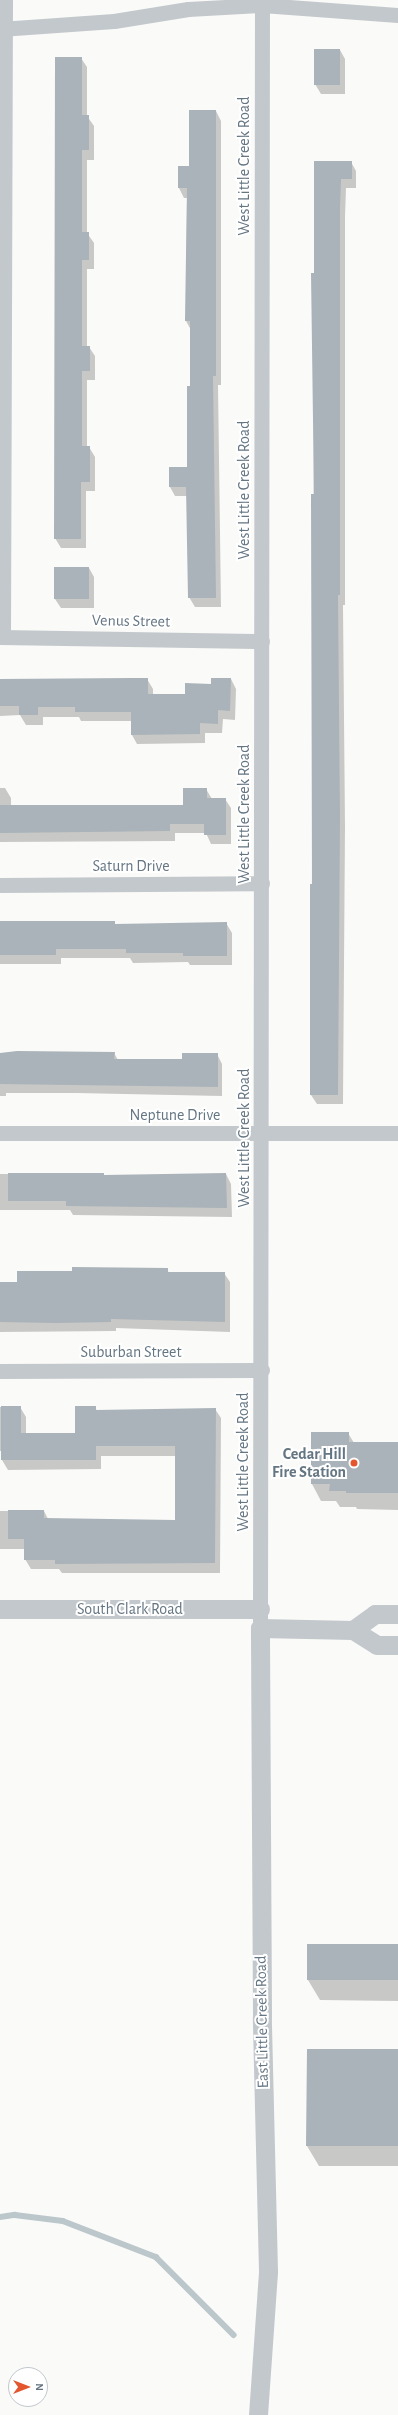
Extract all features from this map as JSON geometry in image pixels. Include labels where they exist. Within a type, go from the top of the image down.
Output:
[{"type":"street","points":[[1,637],[2,29],[5,0]]},
{"type":"street","points":[[2,29],[114,21],[188,9],[262,2],[398,15]]},
{"type":"street","name":"West Little Creek Road","points":[[260,1628],[262,1370],[262,2]]},
{"type":"street","name":"Venus Street","points":[[1,637],[262,642]]},
{"type":"street","name":"Saturn Drive","points":[[0,885],[262,883]]},
{"type":"street","name":"Neptune Drive","points":[[0,1133],[398,1133]]},
{"type":"street","name":"Suburban Street","points":[[0,1371],[262,1370]]},
{"type":"street","name":"South Clark Road","points":[[0,1609],[260,1609]]},
{"type":"street","points":[[353,1630],[375,1614],[398,1614]]},
{"type":"street","points":[[260,1628],[353,1630],[377,1645],[398,1645]]},
{"type":"street","name":"East Little Creek Road","points":[[258,2415],[268,2271],[262,2017],[260,1628]]},
{"type":"building","points":[[314,49],[340,49],[340,85],[314,85]]},
{"type":"building","points":[[55,57],[82,57],[82,115],[89,115],[89,150],[82,150],[82,232],[89,232],[89,260],[82,260],[82,346],[90,346],[90,371],[82,371],[82,446],[90,446],[90,482],[81,482],[81,539],[54,539]]},
{"type":"building","points":[[189,110],[216,110],[216,376],[213,376],[216,598],[188,598],[186,487],[169,487],[169,467],[187,467],[187,386],[190,386],[190,321],[185,321],[187,188],[178,188],[178,166],[189,166]]},
{"type":"building","points":[[314,161],[352,161],[352,179],[341,179],[340,207],[340,595],[338,595],[340,817],[338,1095],[310,1095],[310,884],[312,884],[311,494],[314,494],[311,273],[314,273]]},
{"type":"building","points":[[54,567],[89,567],[89,599],[54,599]]},
{"type":"building","points":[[148,678],[148,694],[185,694],[185,683],[211,684],[211,678],[231,678],[230,711],[218,710],[218,724],[200,723],[200,734],[131,735],[131,712],[75,712],[75,707],[38,707],[38,715],[19,715],[19,706],[0,706],[0,679]]},
{"type":"building","points":[[183,788],[207,788],[207,798],[226,798],[226,835],[204,835],[204,824],[170,824],[170,831],[0,833],[0,805],[183,805]]},
{"type":"building","points":[[0,921],[115,921],[115,924],[227,922],[227,956],[183,956],[183,953],[126,953],[126,949],[56,949],[56,955],[0,955]]},
{"type":"building","points":[[17,1051],[115,1052],[114,1059],[182,1059],[182,1053],[218,1053],[218,1087],[0,1084],[0,1053]]},
{"type":"building","points":[[8,1173],[104,1173],[104,1175],[226,1173],[227,1208],[66,1206],[66,1201],[8,1201]]},
{"type":"building","points":[[72,1267],[168,1268],[168,1272],[225,1272],[225,1322],[111,1319],[111,1322],[0,1322],[0,1282],[17,1282],[17,1271],[72,1271]]},
{"type":"building","points":[[1,1406],[21,1406],[21,1433],[75,1433],[75,1406],[96,1406],[96,1410],[216,1408],[215,1563],[55,1564],[55,1560],[24,1560],[24,1539],[8,1539],[8,1510],[44,1510],[44,1518],[175,1520],[175,1446],[96,1446],[96,1460],[1,1460]]},
{"type":"building","name":"Cedar Hill Fire Station","points":[[311,1432],[349,1432],[349,1442],[398,1442],[398,1493],[346,1493],[346,1491],[329,1491],[330,1484],[311,1484]]},
{"type":"building","points":[[307,1944],[398,1944],[398,1980],[307,1980]]},
{"type":"building","points":[[307,2049],[398,2049],[398,2146],[306,2146]]},
{"type":"waterway","points":[[0,2217],[15,2215],[63,2221],[156,2257],[234,2335]]},
{"type":"place","name":"Cedar Hill Fire Station","points":[[354,1463]]}]
